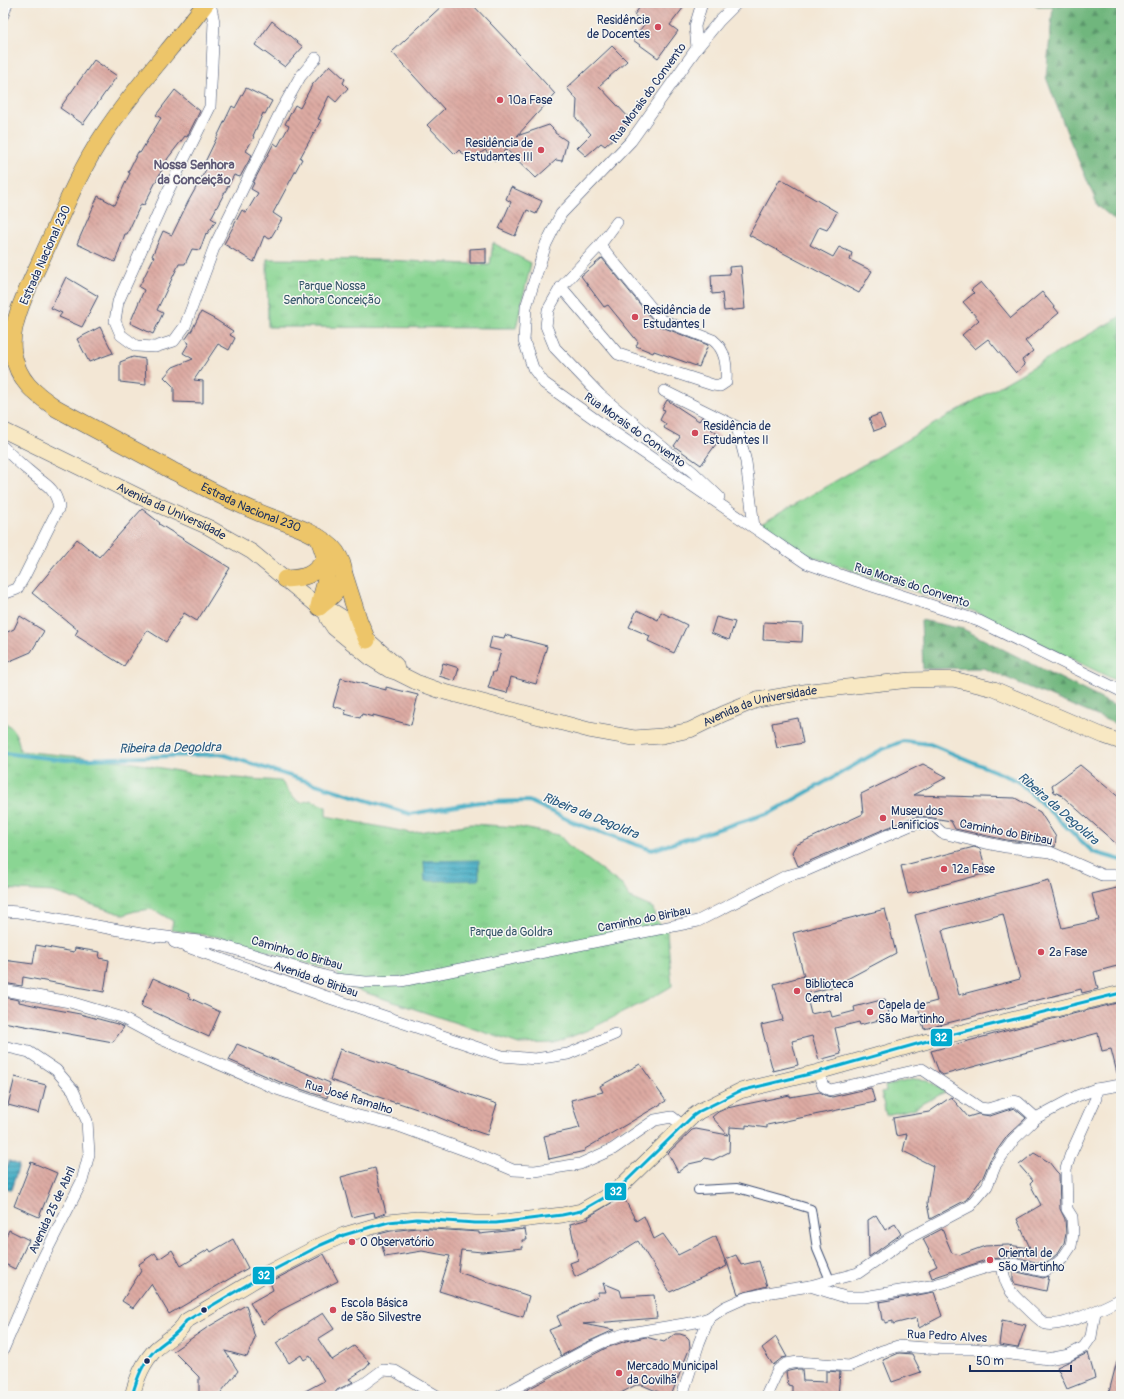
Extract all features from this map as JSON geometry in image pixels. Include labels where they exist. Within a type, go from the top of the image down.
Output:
[{"type":"main road","name":"Estrada Nacional 230","points":[[206,3],[180,38],[149,73],[133,94],[104,134],[88,160],[26,294],[13,331],[13,352],[17,368],[26,385],[38,396],[56,408],[229,500],[287,523],[318,537],[331,545],[341,562],[359,621],[367,640]]},
{"type":"main road","name":"Avenida da Universidade","points":[[3,430],[142,498],[208,527],[252,552],[323,610],[334,628],[384,667],[416,682],[441,691],[589,730],[634,738],[662,736],[690,730],[757,700],[803,692],[910,680],[953,679],[994,689],[1121,742]]},
{"type":"main road","points":[[318,537],[326,558],[327,576],[321,593],[323,610]]},
{"type":"main road","points":[[285,579],[307,576],[316,571],[326,558]]},
{"type":"main road","points":[[323,610],[339,589],[343,582],[344,574]]},
{"type":"main road","name":"Avenida da Universidade","points":[[323,610],[334,612],[396,665],[398,673]]},
{"type":"main road","points":[[132,1396],[140,1370],[146,1360],[183,1327],[186,1321],[260,1277],[321,1245],[344,1235],[389,1222],[417,1219],[496,1224],[550,1217],[581,1211],[616,1192],[700,1111],[740,1091],[818,1072],[933,1039],[1121,993]]},
{"type":"street","points":[[3,15],[7,3]]},
{"type":"street","points":[[210,3],[214,22],[210,107],[167,193],[118,302],[115,321],[121,335],[136,346],[155,348],[174,341],[185,326],[215,245],[281,111],[300,77],[316,58]]},
{"type":"street","points":[[696,48],[695,26],[702,3]]},
{"type":"street","name":"Rua Morais do Convento","points":[[737,3],[696,48],[631,141],[561,214],[546,244],[526,307],[524,341],[533,368],[544,382],[606,427],[806,562],[857,581],[979,621],[1121,691]]},
{"type":"street","points":[[617,222],[600,244],[561,287],[548,310],[546,326],[554,348],[600,395],[694,473],[743,520]]},
{"type":"street","points":[[561,287],[618,354],[713,385],[720,386],[726,382],[726,360],[719,345],[713,340],[662,320],[600,244]]},
{"type":"street","points":[[664,392],[737,427],[740,433],[746,462],[754,527]]},
{"type":"street","points":[[3,447],[28,471],[51,488],[57,496],[59,506],[17,589],[3,594]]},
{"type":"street","name":"Caminho do Biribau","points":[[151,935],[214,942],[335,979],[366,982],[401,981],[698,921],[786,876],[806,871],[911,825],[922,822],[933,826],[942,833],[1006,847],[1050,852],[1102,875],[1121,875]]},
{"type":"street","name":"Avenida do Biribau","points":[[3,911],[19,912],[151,935],[192,948],[324,996],[502,1056],[535,1059],[568,1054],[615,1034]]},
{"type":"street","name":"Rua José Ramalho","points":[[3,990],[70,1002],[120,1017],[161,1039],[278,1089],[351,1114],[399,1126],[473,1153],[512,1170],[535,1171],[580,1164],[613,1149],[655,1120],[672,1116],[683,1126]]},
{"type":"street","name":"Avenida 25 de Abril","points":[[3,1046],[29,1052],[56,1070],[73,1090],[87,1121],[89,1154],[82,1181],[42,1262],[3,1350]]},
{"type":"street","points":[[818,1072],[823,1086],[830,1090],[922,1069],[980,1108],[988,1109],[1014,1101],[1018,1102],[1036,1118]]},
{"type":"street","points":[[500,1396],[603,1342],[624,1334],[696,1322],[709,1318],[725,1307],[745,1298],[810,1286],[858,1273],[907,1239],[970,1206],[987,1186],[996,1164],[1014,1139],[1036,1118],[1077,1096],[1096,1089],[1121,1085]]},
{"type":"street","points":[[810,1286],[845,1296],[864,1297],[930,1286],[991,1266],[1014,1264],[1044,1271],[1054,1266],[1064,1258],[1071,1246],[1073,1234],[1072,1217],[1068,1209],[1066,1169],[1070,1156],[1096,1098],[1096,1089]]},
{"type":"street","points":[[698,1190],[737,1188],[811,1210],[817,1249],[830,1280]]},
{"type":"street","points":[[1002,1265],[1007,1286],[1021,1302],[1045,1324],[1057,1325],[1095,1312],[1121,1299]]},
{"type":"street","name":"Rua Pedro Alves","points":[[766,1396],[778,1370],[786,1364],[798,1362],[849,1366],[882,1351],[898,1346],[941,1349],[974,1349],[1048,1359],[1069,1355],[1084,1347],[1091,1337],[1095,1312]]},
{"type":"street","points":[[682,1396],[699,1343],[709,1318]]},
{"type":"street","points":[[340,1396],[364,1384],[383,1370],[395,1371],[437,1396]]},
{"type":"green space","points":[[1034,3],[1121,3],[1121,225],[1098,206],[1069,138],[1046,77],[1053,7],[1037,7]]},
{"type":"green space","name":"Parque Nossa Senhora Conceição","points":[[493,243],[531,263],[516,328],[268,327],[267,259],[387,260],[490,265]]},
{"type":"green space","points":[[1121,316],[1121,683],[976,612],[807,555],[761,524]]},
{"type":"green space","points":[[921,620],[963,629],[1121,709],[1121,726],[983,668],[923,669]]},
{"type":"green space","name":"Parque da Goldra","points":[[3,721],[11,727],[16,734],[20,751],[123,761],[205,776],[281,781],[292,796],[301,803],[311,800],[326,807],[326,816],[411,833],[472,824],[518,827],[559,835],[568,845],[623,886],[630,898],[653,908],[655,919],[667,931],[672,986],[650,999],[588,1030],[555,1043],[519,1044],[340,984],[337,971],[291,959],[225,938],[171,930],[173,921],[152,909],[135,911],[124,915],[53,892],[3,889]]},
{"type":"green space","points":[[915,1079],[928,1080],[945,1092],[913,1109],[886,1115],[881,1092],[886,1091],[885,1086]]},
{"type":"water","points":[[479,860],[479,880],[425,881],[424,861]]},
{"type":"water","points":[[9,1161],[19,1165],[11,1190],[3,1187],[3,1177]]},
{"type":"building","points":[[445,3],[471,3],[555,94],[517,136],[549,125],[555,133],[567,141],[562,161],[556,160],[536,178],[506,149],[495,161],[485,150],[471,161],[459,150],[455,154],[427,125],[444,109],[392,52]]},
{"type":"building","name":"Residência de Docentes","points":[[643,3],[687,3],[670,25],[678,31],[658,58],[633,40],[645,23],[634,15]]},
{"type":"building","points":[[272,21],[303,47],[285,67],[255,45]]},
{"type":"building","points":[[612,46],[627,61],[599,86],[632,121],[605,146],[601,143],[586,156],[577,148],[591,134],[576,118],[577,100],[567,88]]},
{"type":"building","points":[[94,60],[117,76],[83,124],[60,108]]},
{"type":"building","points":[[330,65],[345,79],[343,83],[348,88],[336,102],[329,96],[318,119],[321,120],[300,158],[302,159],[273,213],[282,219],[270,239],[264,236],[254,262],[224,244],[242,210],[246,213],[258,193],[251,189],[253,183],[274,143],[278,146],[289,126],[285,124],[295,105],[300,108],[312,85]]},
{"type":"building","points":[[246,88],[272,101],[265,114],[263,113],[253,136],[254,137],[246,151],[252,155],[240,177],[234,175],[211,218],[216,221],[207,234],[206,233],[200,250],[192,249],[185,264],[179,264],[157,310],[163,313],[153,334],[130,323],[144,290],[139,287],[154,257],[152,256],[163,231],[172,235],[209,164],[205,162],[232,106],[235,108]]},
{"type":"building","points":[[175,90],[200,111],[187,137],[185,136],[168,158],[144,205],[141,204],[127,234],[125,234],[115,262],[77,244],[98,196],[115,205],[130,173],[128,172],[138,152],[140,153],[161,118],[156,115]]},
{"type":"building","points":[[780,179],[837,212],[827,230],[819,227],[810,245],[833,257],[839,247],[852,253],[850,260],[872,271],[859,293],[749,235]]},
{"type":"building","points":[[511,187],[542,201],[536,214],[527,210],[515,236],[499,229],[511,202],[506,199]]},
{"type":"building","points":[[486,248],[486,263],[470,263],[470,249]]},
{"type":"building","name":"Residência de Estudantes I","points":[[602,258],[657,325],[708,345],[699,367],[654,351],[653,353],[636,346],[638,342],[608,305],[604,307],[581,276]]},
{"type":"building","points":[[741,266],[745,309],[724,311],[722,293],[712,294],[711,275],[730,274],[729,267]]},
{"type":"building","points":[[66,277],[98,296],[82,327],[59,317],[62,313],[51,308]]},
{"type":"building","points":[[981,282],[1011,318],[1042,292],[1059,313],[1025,341],[1033,351],[1022,360],[1025,365],[1016,373],[988,339],[975,349],[962,335],[979,320],[963,302],[974,293],[971,290]]},
{"type":"building","points":[[201,312],[233,331],[230,335],[235,338],[229,350],[218,344],[194,380],[203,381],[203,403],[174,402],[174,387],[164,377],[173,367],[193,359],[183,353],[189,343],[185,340]]},
{"type":"building","points":[[100,327],[113,353],[89,362],[77,339]]},
{"type":"building","points":[[133,357],[145,359],[146,385],[120,382],[120,362]]},
{"type":"building","name":"Residência de Estudantes II","points":[[667,400],[699,421],[702,417],[714,424],[711,429],[721,437],[701,465],[674,446],[680,437],[664,428],[666,424],[660,420],[665,410],[662,409]]},
{"type":"building","points":[[880,414],[885,427],[874,431],[869,418]]},
{"type":"building","points":[[142,509],[160,523],[159,524],[230,568],[197,621],[184,613],[166,642],[147,630],[124,666],[75,635],[78,630],[32,593],[77,539],[99,557]]},
{"type":"building","points":[[637,610],[658,620],[661,612],[687,625],[674,653],[648,641],[650,636],[629,627]]},
{"type":"building","points":[[20,616],[44,631],[31,652],[3,664],[3,634],[14,629]]},
{"type":"building","points":[[716,617],[735,622],[729,640],[711,633]]},
{"type":"building","points":[[764,622],[803,624],[802,642],[763,640]]},
{"type":"building","points":[[505,635],[547,646],[536,684],[511,677],[507,693],[488,688],[493,672],[495,672],[501,651],[489,648],[492,636],[504,638]]},
{"type":"building","points":[[443,663],[459,668],[455,681],[439,676]]},
{"type":"building","points":[[341,678],[386,690],[386,687],[418,695],[411,725],[373,715],[373,717],[362,714],[360,718],[345,714],[346,710],[333,706]]},
{"type":"building","points":[[798,718],[803,743],[777,748],[772,723]]},
{"type":"building","points":[[923,764],[947,777],[914,795],[1015,798],[1040,812],[1056,837],[1055,847],[1051,845],[1007,840],[955,829],[951,821],[921,816],[908,819],[798,866],[792,852],[796,845],[863,814],[861,794]]},
{"type":"building","points":[[1080,765],[1121,799],[1121,848],[1061,795],[1054,792],[1052,785]]},
{"type":"building","name":"12ª Fase","points":[[974,847],[980,849],[987,873],[908,894],[901,866]]},
{"type":"building","points":[[1049,880],[1062,928],[1099,920],[1092,894],[1121,887],[1121,965],[1094,972],[1098,989],[1082,993],[1081,989],[924,1029],[918,1006],[937,1001],[915,915]],"holes":[[[1003,914],[1020,979],[959,995],[942,930]]]},
{"type":"building","name":"Biblioteca Central","points":[[885,909],[896,953],[832,987],[806,994],[811,1014],[830,1010],[832,1017],[855,1011],[854,1007],[885,999],[890,1017],[860,1025],[859,1022],[835,1028],[841,1054],[819,1060],[812,1036],[792,1041],[798,1065],[773,1071],[761,1025],[783,1020],[774,984],[804,976],[793,933]]},
{"type":"building","points":[[36,945],[74,952],[75,948],[100,952],[99,958],[109,960],[104,992],[23,977],[22,986],[3,983],[3,960],[33,964]]},
{"type":"building","points":[[153,978],[189,994],[188,997],[220,1012],[209,1037],[141,1006]]},
{"type":"building","points":[[3,997],[19,1000],[19,1002],[80,1014],[124,1027],[113,1042],[3,1022]]},
{"type":"building","points":[[1121,1002],[1121,1072],[1117,1073],[1111,1049],[1102,1051],[1098,1033],[943,1075],[939,1072],[931,1051],[1024,1026]]},
{"type":"building","points":[[237,1044],[330,1083],[327,1098],[280,1082],[229,1060]]},
{"type":"building","points":[[340,1049],[497,1104],[487,1135],[457,1125],[426,1112],[330,1080]]},
{"type":"building","points":[[640,1064],[666,1101],[585,1149],[585,1151],[549,1159],[544,1136],[580,1128],[571,1100],[603,1092],[600,1086]]},
{"type":"building","points":[[15,1077],[46,1085],[39,1113],[8,1105]]},
{"type":"building","points":[[871,1088],[875,1102],[767,1125],[767,1128],[746,1125],[746,1128],[730,1127],[729,1152],[713,1160],[705,1158],[702,1161],[689,1164],[678,1172],[668,1153],[692,1130],[696,1129],[728,1135],[712,1117],[718,1112],[727,1108],[790,1095],[790,1097],[820,1092],[832,1097]]},
{"type":"building","points":[[951,1097],[968,1117],[978,1114],[990,1116],[1014,1108],[1026,1118],[1008,1135],[990,1160],[983,1177],[966,1200],[930,1219],[927,1203],[933,1166],[903,1151],[907,1134],[896,1136],[893,1118],[929,1112]]},
{"type":"building","points":[[1034,1153],[1049,1162],[1059,1174],[1060,1209],[1065,1219],[1066,1234],[1064,1243],[1058,1253],[1043,1264],[1015,1257],[989,1259],[932,1278],[929,1270],[937,1266],[923,1239],[942,1229],[952,1253],[960,1255],[985,1246],[1008,1245],[1030,1248],[1017,1219],[1041,1205],[1030,1184],[1033,1181],[1019,1165]]},
{"type":"building","points":[[31,1162],[57,1173],[39,1217],[14,1206]]},
{"type":"building","points":[[375,1168],[386,1213],[375,1217],[374,1212],[352,1217],[341,1177]]},
{"type":"building","points":[[623,1196],[636,1221],[644,1216],[654,1239],[663,1234],[678,1255],[716,1236],[727,1266],[670,1292],[638,1241],[601,1264],[575,1277],[570,1263],[578,1260],[570,1224],[589,1219],[588,1217]]},
{"type":"building","points":[[876,1215],[885,1230],[895,1224],[901,1234],[869,1257],[868,1220]]},
{"type":"building","points":[[417,1228],[479,1232],[479,1234],[525,1229],[527,1240],[522,1240],[523,1248],[482,1252],[461,1250],[458,1272],[529,1296],[523,1317],[439,1291],[450,1256],[422,1251],[385,1257],[379,1234]]},
{"type":"building","points":[[9,1230],[29,1240],[15,1269],[3,1263],[3,1242]]},
{"type":"building","points":[[233,1239],[248,1268],[169,1314],[151,1284],[133,1308],[122,1301],[141,1271],[139,1264],[155,1253],[159,1259],[172,1250],[181,1266],[209,1249],[211,1252]]},
{"type":"building","points":[[324,1254],[338,1281],[279,1311],[263,1324],[250,1303],[273,1290],[270,1282]]},
{"type":"building","points":[[736,1255],[741,1265],[759,1261],[767,1286],[738,1294],[726,1259]]},
{"type":"building","points":[[1013,1271],[1043,1278],[1049,1276],[1046,1291],[1015,1284],[1013,1281]]},
{"type":"building","points":[[603,1283],[620,1290],[622,1297],[654,1295],[657,1318],[583,1324],[614,1330],[561,1356],[549,1330],[561,1325],[557,1316],[598,1296],[598,1292],[606,1292]]},
{"type":"building","points":[[934,1292],[942,1316],[919,1328],[917,1318],[893,1324],[893,1321],[885,1323],[885,1320],[882,1320],[879,1302]]},
{"type":"building","points":[[246,1305],[255,1338],[247,1357],[225,1351],[238,1371],[218,1396],[199,1396],[199,1377],[173,1351],[208,1327]]},
{"type":"building","points":[[323,1313],[334,1329],[318,1339],[332,1360],[354,1346],[370,1363],[366,1368],[349,1379],[353,1382],[337,1390],[333,1396],[296,1396],[324,1381],[310,1356],[304,1360],[301,1355],[289,1363],[276,1343]]},
{"type":"building","points":[[1002,1320],[1026,1325],[1018,1348],[999,1345]]},
{"type":"building","name":"Mercado Municipal da Covilhã","points":[[675,1334],[686,1336],[689,1339],[690,1347],[671,1396],[642,1385],[636,1385],[615,1396],[515,1396],[606,1348],[626,1341],[646,1337],[664,1342]]},
{"type":"building","points":[[776,1337],[787,1357],[782,1358],[773,1365],[762,1348]]},
{"type":"building","points":[[899,1353],[912,1354],[921,1372],[892,1382],[883,1360]]},
{"type":"building","points":[[1088,1353],[1095,1378],[1067,1389],[1057,1367]]},
{"type":"building","points":[[1117,1361],[1121,1361],[1121,1396],[1108,1396]]},
{"type":"building","points":[[802,1369],[803,1381],[826,1382],[826,1371],[840,1372],[838,1396],[792,1396],[792,1386],[788,1385],[786,1372]]},
{"type":"waterway","name":"Ribeira da Degoldra","points":[[3,753],[66,760],[221,754],[410,814],[480,802],[529,801],[575,823],[652,850],[772,812],[881,750],[903,741],[930,744],[1018,781],[1093,852],[1121,860]]},
{"type":"transit line","name":"32","points":[[132,1396],[138,1377],[147,1359],[156,1349],[180,1329],[186,1321],[260,1277],[321,1245],[344,1235],[389,1222],[417,1219],[496,1223],[562,1215],[581,1211],[616,1191],[693,1116],[740,1091],[818,1072],[938,1038],[1121,993]]},
{"type":"place","name":"Residência de Docentes","points":[[658,27]]},
{"type":"place","name":"10ª Fase","points":[[500,100]]},
{"type":"place","name":"Residência de Estudantes III","points":[[541,150]]},
{"type":"place","name":"Residência de Estudantes I","points":[[635,317]]},
{"type":"place","name":"Residência de Estudantes II","points":[[695,433]]},
{"type":"place","name":"Museu dos Lanificios","points":[[883,818]]},
{"type":"place","name":"12ª Fase","points":[[944,869]]},
{"type":"place","name":"2ª Fase","points":[[1041,952]]},
{"type":"place","name":"Biblioteca Central","points":[[797,991]]},
{"type":"place","name":"Capela de São Martinho","points":[[870,1012]]},
{"type":"place","name":"O Observatório","points":[[352,1242]]},
{"type":"place","name":"Oriental de São Martinho","points":[[990,1260]]},
{"type":"place","name":"Escola Básica de São Silvestre","points":[[333,1310]]},
{"type":"place","name":"Mercado Municipal da Covilhã","points":[[619,1373]]},
{"type":"district","name":"Nossa Senhora da Conceição","points":[[194,172]]}]
